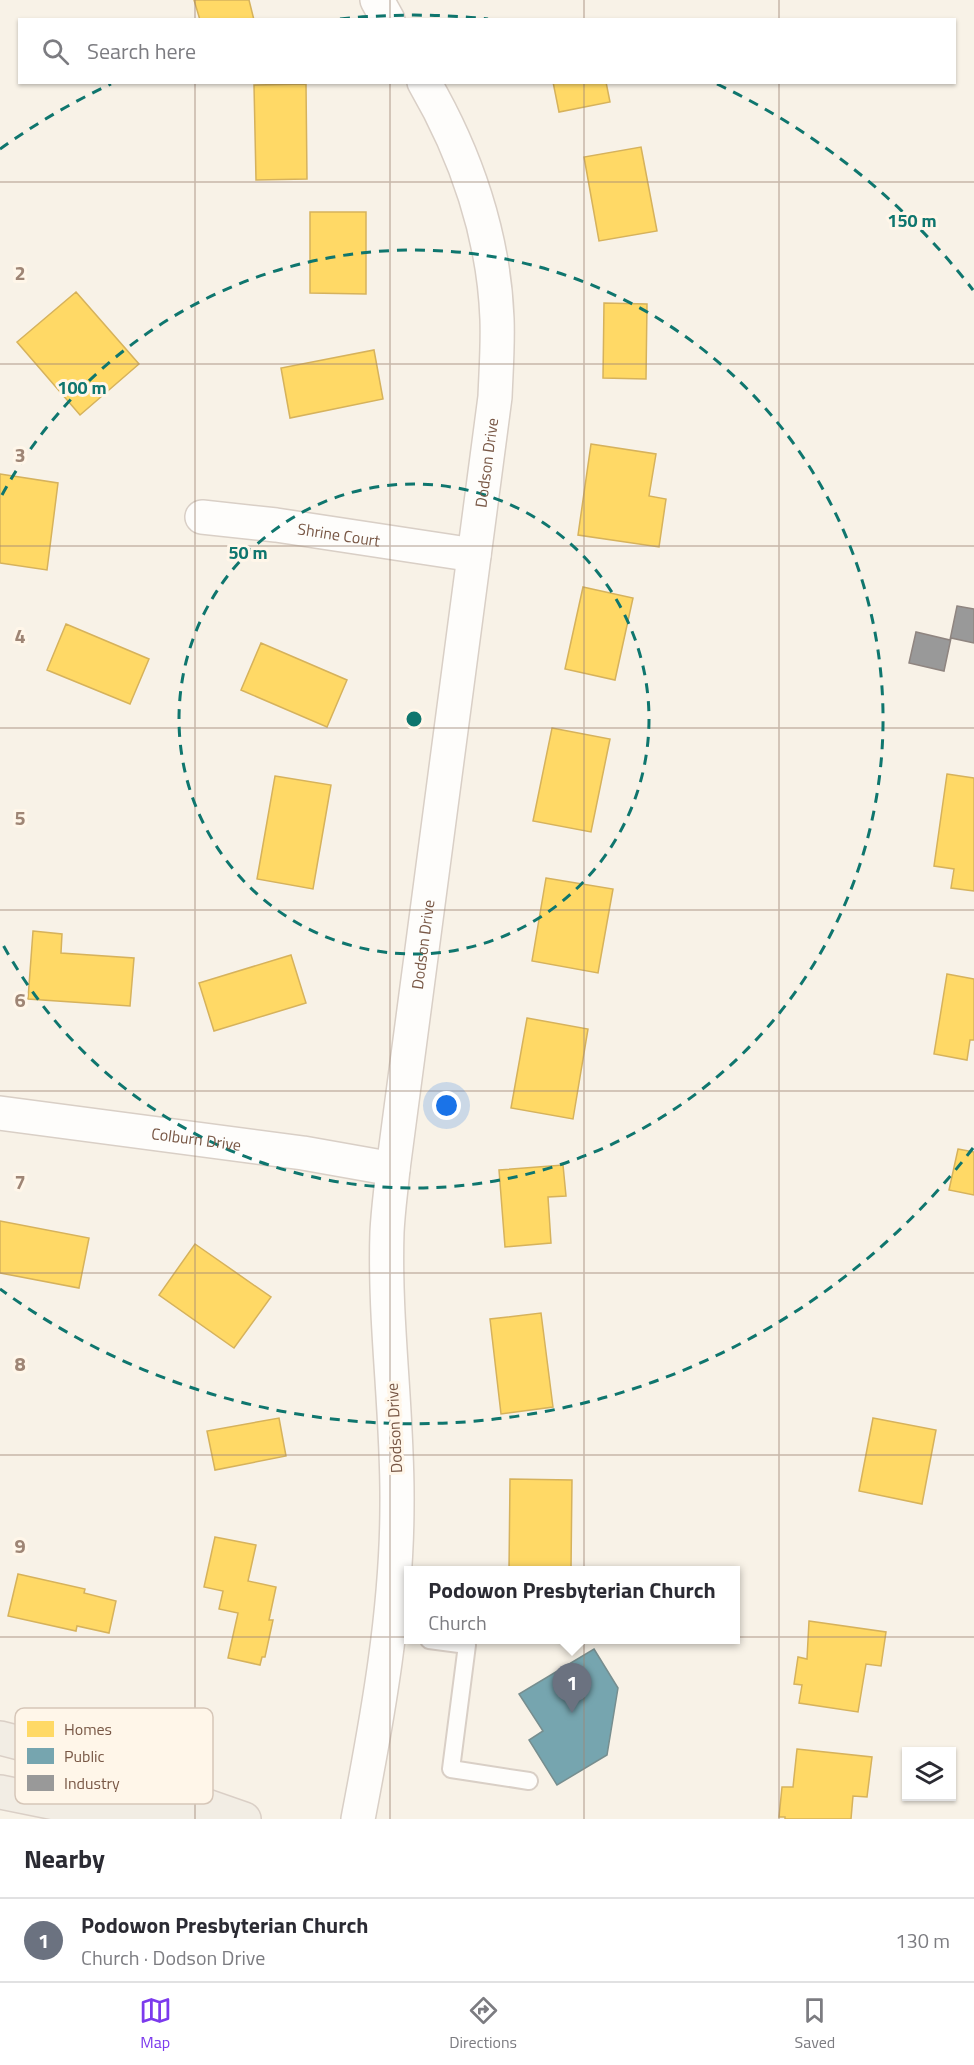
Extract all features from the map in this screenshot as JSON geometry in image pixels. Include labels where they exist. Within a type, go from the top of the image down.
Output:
[{"type":"main road","points":[[0,1738],[15,1742]]},
{"type":"main road","points":[[0,1792],[15,1795]]},
{"type":"main road","points":[[60,1804],[155,1818],[242,1819]]},
{"type":"main road","points":[[199,1804],[242,1819]]},
{"type":"street","points":[[376,0],[387,18]]},
{"type":"street","name":"Dodson Drive","points":[[358,1819],[379,1706],[399,1635],[394,1579],[398,1503],[387,1291],[387,1232],[393,1169],[495,397],[497,319],[491,258],[477,201],[453,138],[425,84]]},
{"type":"street","name":"Shrine Court","points":[[202,518],[276,525],[474,555]]},
{"type":"street","name":"Colburn Drive","points":[[0,1113],[303,1153],[393,1169]]},
{"type":"lane","points":[[459,1644],[467,1645],[451,1769],[529,1781]]},
{"type":"building: Homes","points":[[194,0],[249,0],[254,18],[199,18]]},
{"type":"building: Homes","points":[[306,84],[307,179],[256,180],[254,85]]},
{"type":"building: Homes","points":[[553,84],[606,84],[610,102],[559,112]]},
{"type":"building: Homes","points":[[641,147],[657,231],[599,241],[584,157]]},
{"type":"building: Homes","points":[[310,212],[366,212],[366,294],[310,293]]},
{"type":"building: Homes","points":[[76,292],[139,364],[80,415],[17,342]]},
{"type":"building: Homes","points":[[604,303],[647,304],[646,379],[603,378]]},
{"type":"building: Homes","points":[[374,350],[383,399],[290,418],[281,368]]},
{"type":"building: Homes","points":[[591,444],[656,454],[649,496],[666,499],[659,547],[578,535]]},
{"type":"building: Homes","points":[[0,474],[58,483],[47,570],[0,563]]},
{"type":"building: Homes","points":[[583,587],[633,598],[615,680],[565,669]]},
{"type":"building: Homes","points":[[66,624],[149,659],[130,704],[47,670]]},
{"type":"building: Homes","points":[[261,643],[347,680],[327,727],[241,690]]},
{"type":"building: Homes","points":[[552,728],[610,739],[591,832],[533,821]]},
{"type":"building: Homes","points":[[947,774],[974,778],[974,891],[951,888],[954,869],[934,866]]},
{"type":"building: Homes","points":[[275,776],[331,785],[313,889],[257,879]]},
{"type":"building: Homes","points":[[546,878],[613,889],[598,973],[532,961]]},
{"type":"building: Homes","points":[[33,931],[62,934],[61,953],[134,958],[130,1006],[28,999]]},
{"type":"building: Homes","points":[[291,955],[306,1003],[214,1031],[199,983]]},
{"type":"building: Homes","points":[[947,974],[974,979],[974,1040],[970,1040],[967,1060],[934,1054]]},
{"type":"building: Homes","points":[[527,1018],[588,1029],[573,1119],[511,1108]]},
{"type":"building: Homes","points":[[958,1149],[974,1152],[974,1195],[949,1190]]},
{"type":"building: Homes","points":[[563,1165],[566,1196],[548,1197],[551,1243],[505,1247],[499,1170]]},
{"type":"building: Homes","points":[[0,1221],[89,1238],[79,1288],[0,1273]]},
{"type":"building: Homes","points":[[195,1244],[271,1297],[234,1348],[159,1295]]},
{"type":"building: Homes","points":[[541,1313],[553,1407],[501,1414],[490,1319]]},
{"type":"building: Homes","points":[[279,1418],[286,1456],[215,1470],[207,1431]]},
{"type":"building: Homes","points":[[873,1418],[936,1430],[922,1504],[859,1491]]},
{"type":"building: Homes","points":[[510,1479],[572,1480],[571,1566],[509,1566]]},
{"type":"building: Homes","points":[[215,1537],[256,1545],[248,1581],[276,1587],[269,1620],[273,1620],[265,1657],[262,1657],[260,1665],[228,1658],[238,1613],[219,1609],[223,1591],[204,1587]]},
{"type":"building: Homes","points":[[18,1574],[85,1589],[84,1593],[116,1601],[109,1633],[77,1626],[76,1631],[8,1616]]},
{"type":"building: Homes","points":[[809,1621],[886,1632],[881,1666],[866,1664],[858,1712],[799,1703],[802,1685],[794,1684],[798,1657],[807,1659]]},
{"type":"building: Homes","points":[[797,1749],[872,1757],[867,1797],[853,1796],[851,1819],[785,1819],[785,1817],[779,1817],[782,1787],[793,1787]]},
{"type":"building: Public","points":[[594,1649],[618,1688],[607,1755],[557,1785],[529,1740],[543,1731],[519,1694]]},
{"type":"building: Industry","points":[[957,606],[974,609],[974,643],[951,638],[944,671],[909,663],[916,632],[950,640]]},
{"type":"place","name":"Podowon Presbyterian Church","points":[[572,1713]]}]
